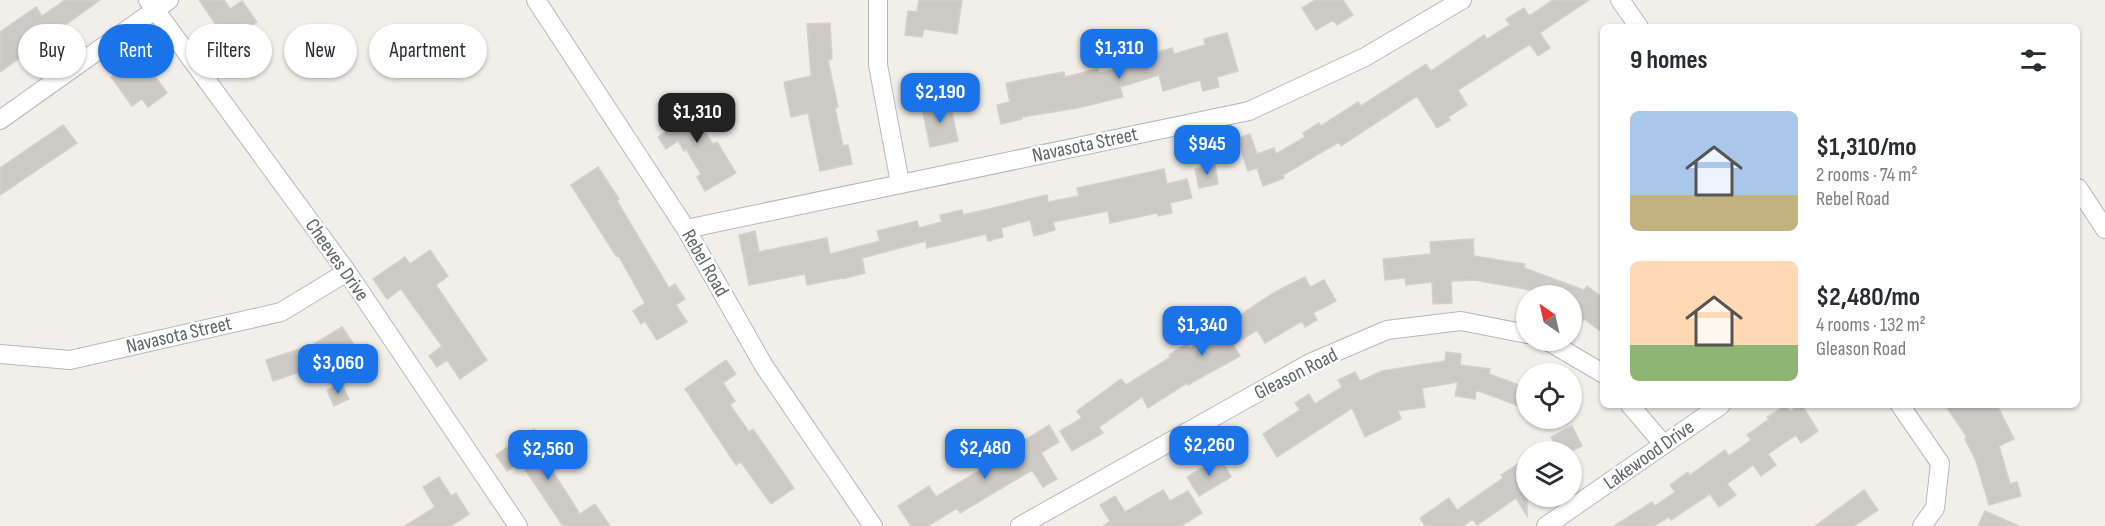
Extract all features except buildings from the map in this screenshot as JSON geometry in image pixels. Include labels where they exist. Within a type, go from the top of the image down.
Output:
[{"type":"street","name":"Rebel Road","points":[[537,0],[686,229],[764,366],[873,526]]},
{"type":"street","points":[[878,0],[878,65],[900,183]]},
{"type":"street","name":"Navasota Street","points":[[686,229],[1249,111],[1365,57],[1462,0]]},
{"type":"street","points":[[1620,0],[1637,24]]},
{"type":"street","points":[[0,120],[157,3]]},
{"type":"street","name":"Cheeves Drive","points":[[157,3],[347,272],[519,526]]},
{"type":"street","points":[[2080,191],[2105,229]]},
{"type":"street","name":"Navasota Street","points":[[0,354],[69,360],[281,312],[347,272]]},
{"type":"street","name":"Gleason Road","points":[[1020,526],[1310,363],[1387,330],[1461,321],[1516,332]]},
{"type":"street","points":[[1565,351],[1600,372]]},
{"type":"street","points":[[1633,408],[1664,445]]},
{"type":"street","name":"Lakewood Drive","points":[[1546,526],[1717,408]]},
{"type":"street","points":[[1902,408],[1940,463],[1935,508],[1922,526]]}]
